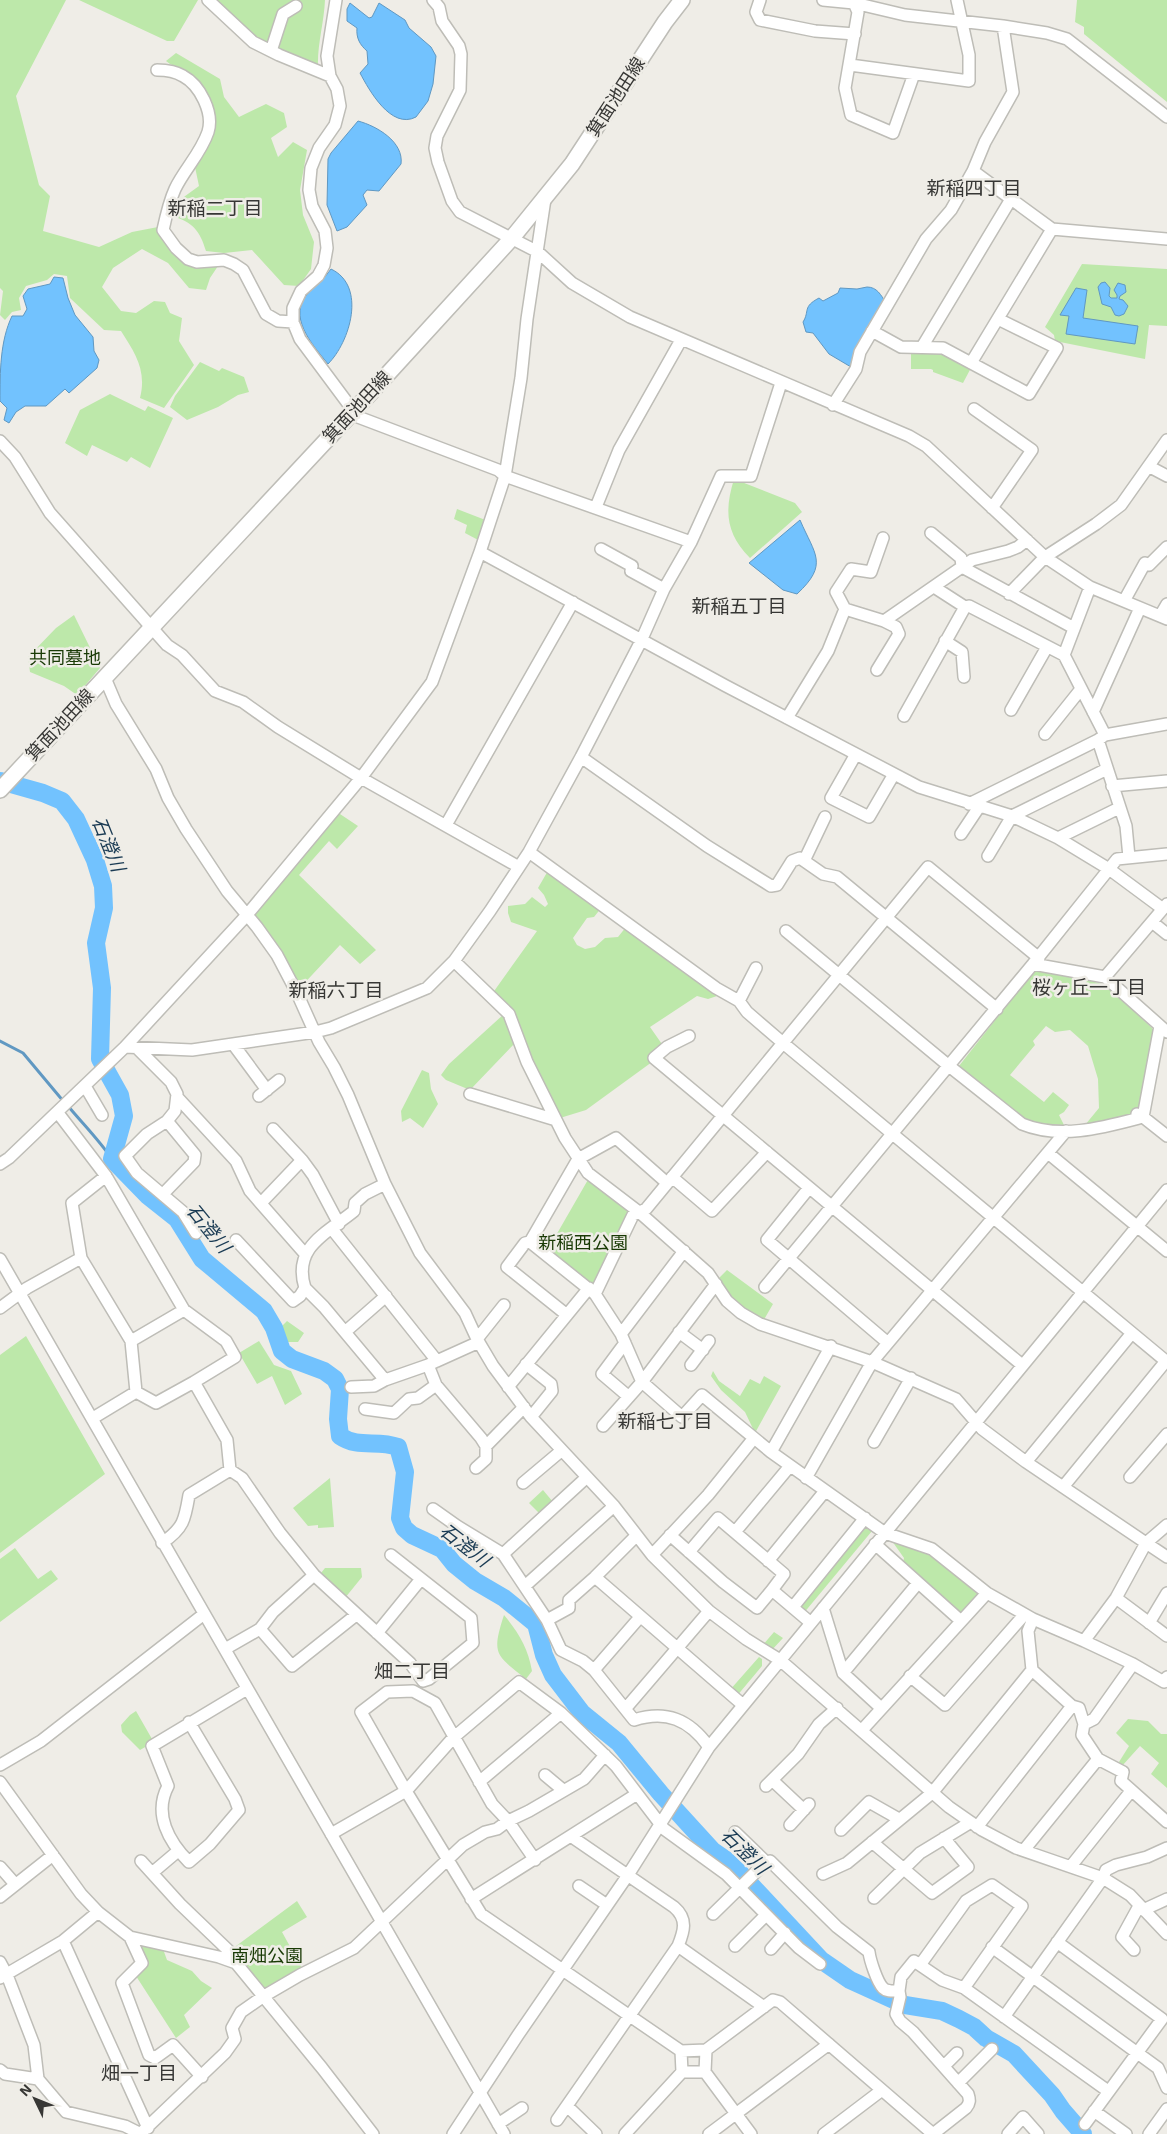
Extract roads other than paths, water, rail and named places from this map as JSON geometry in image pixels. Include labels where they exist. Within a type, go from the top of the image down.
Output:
[{"type":"main road","name":"箕面池田線","points":[[1,789],[353,412],[512,238],[572,164],[665,22],[682,0]]},
{"type":"street","points":[[208,0],[253,42],[330,76]]},
{"type":"street","points":[[336,0],[327,56],[330,76],[337,89],[340,106],[335,125],[319,148],[311,168],[309,190],[312,206],[325,231],[327,248],[324,265],[318,276],[301,291],[294,308],[293,322],[300,339],[358,417],[498,470],[505,476],[690,542]]},
{"type":"street","points":[[433,0],[439,7],[442,21],[459,46],[461,54],[460,90],[437,136],[435,148],[452,201],[460,212],[538,252],[572,283],[630,317],[909,436],[926,446],[1045,557],[1090,587],[1163,618],[1167,604]]},
{"type":"street","points":[[760,0],[756,12],[760,20],[815,31],[855,34]]},
{"type":"street","points":[[823,0],[855,2],[905,15],[1003,26],[1047,33],[1067,39],[1167,117]]},
{"type":"street","points":[[850,65],[969,81],[969,55],[957,0]]},
{"type":"street","points":[[855,2],[858,12],[845,88],[851,116],[893,133],[914,74]]},
{"type":"street","points":[[271,51],[283,14],[301,3]]},
{"type":"street","points":[[833,404],[856,369],[860,352],[926,239],[950,210],[973,172],[985,142],[1013,92],[1003,26]]},
{"type":"street","points":[[157,70],[171,71],[184,76],[197,89],[209,115],[208,132],[176,188],[168,209],[164,230],[176,248],[188,259],[197,262],[224,260],[243,270],[266,314],[278,321],[293,322]]},
{"type":"street","points":[[973,172],[1052,229],[1167,239]]},
{"type":"street","points":[[0,1164],[64,1108],[125,1047],[246,916],[362,778],[432,682],[480,552],[505,476],[545,199]]},
{"type":"street","points":[[922,347],[1011,199]]},
{"type":"street","points":[[971,362],[1052,229]]},
{"type":"street","points":[[872,332],[901,347],[943,348],[1029,394],[1057,348],[998,319]]},
{"type":"street","points":[[596,507],[619,450],[681,340]]},
{"type":"street","points":[[125,1047],[192,1050],[315,1032],[336,1027],[427,988],[454,961],[529,852],[581,757],[641,640],[664,589],[690,542],[721,476],[751,476],[781,383]]},
{"type":"street","points":[[974,409],[1032,450],[992,508]]},
{"type":"street","points":[[1009,594],[1045,557],[1096,524],[1121,505],[1150,467],[1167,440]]},
{"type":"street","points":[[0,441],[15,457],[50,513],[118,587],[167,645],[182,655],[215,691],[243,702],[278,727],[362,778],[519,867]]},
{"type":"street","points":[[1150,467],[1167,476]]},
{"type":"street","points":[[931,533],[961,558],[962,567]]},
{"type":"street","points":[[877,670],[899,634],[896,627],[884,621],[845,609],[836,592],[851,569],[871,572],[882,538]]},
{"type":"street","points":[[884,621],[972,560],[1008,552],[1027,540]]},
{"type":"street","points":[[1124,602],[1145,564],[1150,565],[1167,547]]},
{"type":"street","points":[[601,550],[632,566],[631,571],[664,589]]},
{"type":"street","points":[[480,552],[919,788],[1012,816],[1058,838],[1110,869],[1165,906],[1105,977]]},
{"type":"street","points":[[962,567],[1074,628]]},
{"type":"street","points":[[934,586],[965,607],[970,606],[1064,655],[1093,712],[1102,737],[1107,769],[1126,826],[1129,857]]},
{"type":"street","points":[[1064,655],[1090,587]]},
{"type":"street","points":[[446,824],[573,602]]},
{"type":"street","points":[[904,716],[965,607]]},
{"type":"street","points":[[1093,712],[1140,608]]},
{"type":"street","points":[[787,718],[828,651],[845,609]]},
{"type":"street","points":[[945,641],[962,652],[964,677]]},
{"type":"street","points":[[1011,710],[1047,647]]},
{"type":"street","points":[[104,678],[116,704],[156,769],[168,798],[186,829],[246,916],[257,927],[277,955],[348,1095],[385,1184],[420,1253],[465,1314],[478,1341],[508,1388],[531,1417],[614,1506],[652,1554],[709,1611],[746,1639],[780,1660],[949,1807],[974,1824],[1024,1850],[1103,1878],[1130,1895],[1167,1934]]},
{"type":"street","points":[[1044,734],[1081,689]]},
{"type":"street","points":[[961,834],[974,805],[1102,737],[1167,724]]},
{"type":"street","points":[[856,754],[831,798],[869,817],[894,774]]},
{"type":"street","points":[[581,757],[707,846],[771,886],[777,885],[792,860],[800,858],[823,874],[837,877],[997,1009]]},
{"type":"street","points":[[988,856],[1012,816],[1107,769]]},
{"type":"street","points":[[1112,786],[1167,781]]},
{"type":"street","points":[[1058,838],[1119,808]]},
{"type":"street","points":[[804,861],[825,817]]},
{"type":"street","points":[[529,852],[716,988],[739,1002],[746,1012],[1166,1362],[1063,1487]]},
{"type":"street","points":[[765,1288],[997,1009],[1117,859],[1167,854]]},
{"type":"street","points":[[508,1388],[567,1315],[592,1291],[634,1215],[646,1209],[928,867],[1036,961],[1105,977],[1164,1029],[1140,1116]]},
{"type":"street","points":[[1152,922],[1167,934]]},
{"type":"street","points":[[786,931],[1022,1124],[1036,1130],[1093,1130],[1140,1116]]},
{"type":"street","points":[[454,961],[509,1014],[526,1062],[578,1160],[588,1173],[640,1212],[684,1251],[708,1273],[727,1301],[741,1313],[760,1324],[831,1346],[911,1378],[956,1399],[975,1422],[1026,1462],[1167,1557]]},
{"type":"street","points":[[739,1002],[756,968]]},
{"type":"street","points":[[688,1036],[667,1047],[654,1058],[1022,1365]]},
{"type":"street","points":[[233,1044],[263,1093],[279,1080]]},
{"type":"street","points":[[138,1049],[171,1082],[177,1097],[236,1161],[250,1191],[306,1255]]},
{"type":"street","points":[[86,1086],[102,1115]]},
{"type":"street","points":[[470,1094],[556,1120]]},
{"type":"street","points":[[177,1097],[175,1111],[167,1121],[146,1134],[125,1156],[137,1173],[183,1212],[196,1233]]},
{"type":"street","points":[[64,1108],[184,1310],[226,1341],[236,1357],[156,1403],[136,1392]]},
{"type":"street","points":[[1140,1116],[1167,1136]]},
{"type":"street","points":[[163,1194],[194,1162],[195,1156],[167,1121]]},
{"type":"street","points":[[273,1129],[302,1160],[313,1175],[336,1226],[432,1363],[436,1385],[486,1446],[486,1459],[476,1468]]},
{"type":"street","points":[[806,1478],[872,1362],[1066,1131]]},
{"type":"street","points":[[567,1315],[507,1267],[525,1243],[530,1242],[578,1160],[616,1138],[712,1211],[767,1152]]},
{"type":"street","points":[[1048,1153],[1167,1251]]},
{"type":"street","points":[[261,1203],[302,1160]]},
{"type":"street","points":[[106,1176],[72,1203],[81,1258],[132,1341],[136,1392]]},
{"type":"street","points":[[385,1184],[365,1194],[355,1203],[354,1211],[316,1239],[306,1255],[301,1276],[305,1288],[385,1380]]},
{"type":"street","points":[[809,1188],[767,1240],[888,1342]]},
{"type":"street","points":[[453,2134],[628,1875],[709,1747],[1167,1190]]},
{"type":"street","points":[[236,1240],[293,1302],[305,1288]]},
{"type":"street","points":[[530,1242],[592,1291],[623,1339],[642,1382],[682,1417],[702,1395],[771,1452],[885,1533],[932,1548],[986,1594],[1028,1617],[1133,1664],[1164,1682],[1167,1677]]},
{"type":"street","points":[[629,1397],[602,1374],[623,1339],[684,1251]]},
{"type":"street","points":[[0,1308],[19,1293],[81,1258]]},
{"type":"street","points":[[0,1259],[501,2129],[522,2108]]},
{"type":"street","points":[[604,1426],[642,1382],[716,1284]]},
{"type":"street","points":[[345,1332],[386,1296]]},
{"type":"street","points":[[351,1386],[374,1386],[385,1380],[432,1363],[478,1341],[504,1305]]},
{"type":"street","points":[[132,1341],[184,1310]]},
{"type":"street","points":[[679,1332],[706,1346],[691,1365]]},
{"type":"street","points":[[1026,1462],[1132,1333]]},
{"type":"street","points":[[771,1452],[831,1346]]},
{"type":"street","points":[[526,1364],[551,1384],[552,1391],[531,1417]]},
{"type":"street","points":[[874,1442],[911,1378]]},
{"type":"street","points":[[194,1382],[227,1440],[230,1470]]},
{"type":"street","points":[[365,1409],[394,1413],[410,1399],[418,1398],[436,1385]]},
{"type":"street","points":[[93,1418],[136,1392]]},
{"type":"street","points":[[486,1446],[524,1407]]},
{"type":"street","points":[[885,1423],[896,1429]]},
{"type":"street","points":[[1130,1477],[1167,1434]]},
{"type":"street","points":[[652,1554],[708,1495],[754,1438]]},
{"type":"street","points":[[523,1483],[561,1451]]},
{"type":"street","points":[[734,1532],[790,1466]]},
{"type":"street","points":[[162,1542],[174,1535],[184,1523],[189,1495],[230,1470]]},
{"type":"street","points":[[230,1470],[242,1478],[280,1533],[314,1575],[410,1663],[423,1680],[429,1679],[473,1643],[470,1618],[391,1555]]},
{"type":"street","points":[[503,1554],[587,1477]]},
{"type":"street","points":[[768,1561],[825,1491]]},
{"type":"street","points":[[526,1585],[614,1506]]},
{"type":"street","points":[[432,1509],[503,1554],[526,1585],[547,1620],[561,1650],[583,1661],[594,1670],[634,1720],[648,1716],[666,1715],[680,1720],[709,1747]]},
{"type":"street","points":[[670,1535],[689,1552],[757,1608],[784,1574],[718,1518],[689,1552]]},
{"type":"street","points":[[792,1608],[865,1518]]},
{"type":"street","points":[[1084,1641],[1116,1598],[1146,1543],[1167,1525]]},
{"type":"street","points":[[547,1620],[569,1608],[569,1600],[636,1536]]},
{"type":"street","points":[[875,1544],[961,1621]]},
{"type":"street","points":[[225,1649],[260,1629],[273,1612],[314,1575]]},
{"type":"street","points":[[595,1577],[742,1705]]},
{"type":"street","points":[[377,1633],[421,1579]]},
{"type":"street","points":[[843,1673],[918,1583]]},
{"type":"street","points":[[772,1590],[811,1623]]},
{"type":"street","points":[[1149,1623],[1167,1593]]},
{"type":"street","points":[[862,1730],[986,1594]]},
{"type":"street","points":[[1116,1598],[1167,1636]]},
{"type":"street","points":[[823,1608],[843,1673],[881,1708]]},
{"type":"street","points":[[626,1708],[709,1611]]},
{"type":"street","points":[[0,1765],[41,1741],[204,1614]]},
{"type":"street","points":[[260,1629],[292,1666],[356,1615]]},
{"type":"street","points":[[594,1670],[640,1617]]},
{"type":"street","points":[[1028,1617],[1032,1670],[1072,1706],[1079,1708],[1084,1724],[1082,1735],[1098,1759],[1123,1772],[1121,1781],[1167,1822]]},
{"type":"street","points":[[910,1676],[945,1705],[1028,1617]]},
{"type":"street","points":[[1084,1724],[1094,1719],[1133,1664]]},
{"type":"street","points":[[823,1874],[847,1863],[932,1793],[1032,1670]]},
{"type":"street","points":[[331,1834],[406,1791],[453,1738],[519,1682],[561,1713],[605,1755],[678,1841],[726,1874],[784,1933],[820,1964]]},
{"type":"street","points":[[189,1722],[235,1799],[239,1810],[210,1844],[189,1862],[178,1851],[167,1833],[162,1813],[161,1798],[168,1786],[152,1746],[189,1722],[247,1689]]},
{"type":"street","points":[[535,1860],[508,1821],[492,1804],[453,1738],[435,1703],[414,1691],[387,1692],[361,1712],[447,1861],[481,1914],[681,2051],[706,2050],[773,2000],[780,2002],[933,2134],[969,2103],[968,2094],[913,2032],[900,2021],[896,2014],[902,1977],[914,1961],[942,1980],[964,1988],[1108,2091]]},
{"type":"street","points":[[874,1898],[904,1871],[920,1853],[944,1838],[974,1824],[1072,1706]]},
{"type":"street","points":[[790,1825],[807,1807],[769,1783],[798,1754],[820,1724],[837,1708]]},
{"type":"street","points":[[480,1782],[561,1713]]},
{"type":"street","points":[[143,2132],[226,2053],[235,2039],[232,2028],[241,2012],[300,1975],[354,1948],[463,1846],[485,1832],[497,1829],[584,1779],[605,1755]]},
{"type":"street","points":[[1024,1850],[1098,1759]]},
{"type":"street","points":[[545,1775],[563,1790]]},
{"type":"street","points":[[0,1782],[81,1894],[98,1912],[130,1937],[219,1956],[236,1963]]},
{"type":"street","points":[[1071,1866],[1131,1790]]},
{"type":"street","points":[[471,1899],[572,1837],[578,1831],[637,1794]]},
{"type":"street","points":[[841,1830],[869,1802],[899,1819]]},
{"type":"street","points":[[735,1832],[766,1862],[770,1862],[837,1927],[869,1952],[882,1987],[890,1992],[899,1994]]},
{"type":"street","points":[[557,2120],[678,1946],[684,1930],[681,1913],[572,1837]]},
{"type":"street","points":[[872,1842],[932,1893],[968,1867],[944,1838]]},
{"type":"street","points":[[1004,2017],[1103,1878],[1106,1870],[1116,1865],[1147,1857],[1167,1848]]},
{"type":"street","points":[[152,1873],[178,1851]]},
{"type":"street","points":[[0,1898],[53,1855]]},
{"type":"street","points":[[141,1862],[180,1904],[229,1951],[236,1963],[373,2134]]},
{"type":"street","points":[[713,1914],[766,1862]]},
{"type":"street","points":[[0,1867],[15,1884]]},
{"type":"street","points":[[920,1964],[966,1901],[992,1885],[1022,1906],[964,1988]]},
{"type":"street","points":[[580,1886],[607,1905]]},
{"type":"street","points":[[1134,1950],[1122,1937],[1141,1908],[1167,1899]]},
{"type":"street","points":[[3,1977],[63,1941],[98,1912]]},
{"type":"street","points":[[735,1946],[766,1915]]},
{"type":"street","points":[[771,1949],[784,1933]]},
{"type":"street","points":[[130,1937],[142,1963],[122,1983],[149,2055],[155,2058],[173,2045],[202,2077]]},
{"type":"street","points":[[63,1941],[143,2132]]},
{"type":"street","points":[[1057,1942],[1162,2018],[1084,2124]]},
{"type":"street","points":[[678,1946],[764,2007]]},
{"type":"street","points":[[992,1947],[1158,2068],[1167,2088]]},
{"type":"street","points":[[0,1962],[3,1977],[34,2044],[38,2079],[66,2112],[143,2132]]},
{"type":"street","points":[[709,2134],[829,2044]]},
{"type":"street","points":[[958,2082],[992,2049]]},
{"type":"street","points":[[706,2050],[705,2072],[751,2134]]},
{"type":"street","points":[[625,2134],[682,2072],[681,2051]]},
{"type":"street","points":[[944,2066],[957,2053]]},
{"type":"street","points":[[0,2070],[5,2074],[38,2079]]},
{"type":"street","points":[[682,2072],[705,2072]]},
{"type":"street","points":[[824,2134],[882,2090]]},
{"type":"street","points":[[567,2106],[596,2134]]},
{"type":"street","points":[[1150,2134],[1167,2109]]},
{"type":"street","points":[[1094,2111],[1126,2134]]},
{"type":"street","points":[[1008,2134],[1023,2117],[1038,2134]]},
{"type":"water","points":[[350,3],[369,18],[372,17],[379,3],[405,20],[409,28],[431,47],[436,56],[433,84],[428,101],[416,117],[407,120],[398,118],[390,113],[375,98],[364,80],[360,73],[368,64],[367,51],[359,41],[357,28],[347,21],[347,9]]},
{"type":"water","points":[[358,121],[381,131],[394,142],[401,156],[401,164],[379,191],[367,190],[363,195],[367,205],[347,227],[337,231],[327,205],[328,159]]},
{"type":"water","points":[[331,269],[342,277],[349,288],[352,301],[348,329],[343,342],[328,364],[304,330],[300,311],[303,301],[309,292]]},
{"type":"water","points":[[54,277],[63,278],[75,315],[93,337],[94,351],[99,360],[97,368],[69,393],[65,389],[46,406],[25,406],[16,412],[9,423],[4,420],[7,408],[0,401],[2,357],[8,326],[12,316],[23,316],[27,309],[23,296],[28,289],[50,284]]},
{"type":"water","points":[[1105,282],[1110,288],[1109,296],[1111,298],[1117,298],[1114,290],[1118,283],[1125,285],[1126,292],[1119,299],[1123,300],[1128,306],[1124,314],[1115,315],[1111,307],[1102,304],[1098,287],[1101,283]]},
{"type":"water","points":[[867,287],[876,290],[886,303],[851,367],[829,354],[813,333],[806,332],[803,322],[810,304],[819,298],[823,301],[838,293],[840,288],[857,289]]},
{"type":"water","points":[[1076,288],[1087,290],[1083,318],[1138,326],[1135,344],[1066,334],[1069,316],[1060,315]]},
{"type":"water","points":[[800,520],[814,551],[816,567],[807,584],[797,594],[783,590],[749,563]]},
{"type":"waterway","name":"石澄川","points":[[0,781],[43,793],[62,801],[76,819],[95,860],[103,886],[104,908],[96,943],[102,988],[100,1059],[120,1095],[124,1116],[112,1159],[148,1196],[177,1219],[202,1259],[264,1311],[274,1328],[282,1351],[292,1359],[324,1371],[335,1379],[340,1389],[338,1419],[340,1436],[354,1442],[398,1447],[405,1472],[400,1518],[404,1528],[412,1535],[442,1549],[454,1564],[475,1581],[504,1598],[536,1624],[544,1655],[553,1675],[582,1713],[619,1743],[661,1794],[713,1851],[739,1872],[821,1960],[850,1980],[905,2005],[942,2011],[974,2027],[986,2038],[1014,2054],[1052,2095],[1083,2134]]},
{"type":"waterway","points":[[0,1041],[23,1053],[64,1102]]},
{"type":"waterway","points":[[68,1106],[112,1159]]},
{"type":"district","name":"新稲四丁目","points":[[974,188]]},
{"type":"district","name":"新稲二丁目","points":[[215,208]]},
{"type":"district","name":"新稲五丁目","points":[[739,606]]},
{"type":"district","name":"桜ヶ丘一丁目","points":[[1089,987]]},
{"type":"district","name":"新稲六丁目","points":[[336,990]]},
{"type":"district","name":"新稲七丁目","points":[[665,1421]]},
{"type":"district","name":"畑二丁目","points":[[412,1671]]},
{"type":"district","name":"畑一丁目","points":[[139,2073]]},
{"type":"park label","name":"共同墓地","points":[[65,658]]},
{"type":"park label","name":"新稲西公園","points":[[583,1243]]},
{"type":"park label","name":"南畑公園","points":[[267,1956]]}]
